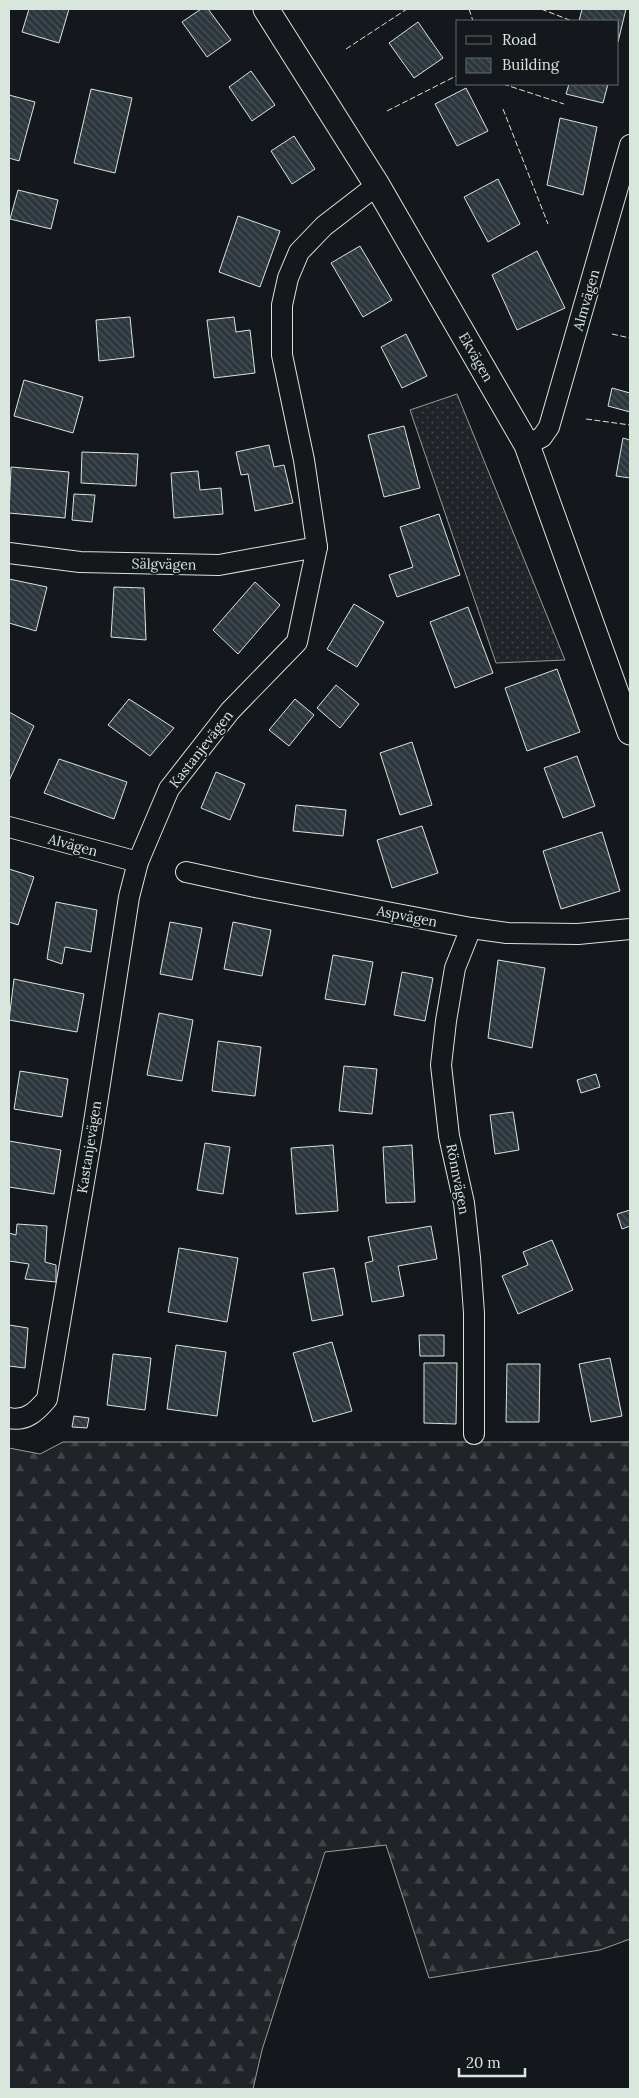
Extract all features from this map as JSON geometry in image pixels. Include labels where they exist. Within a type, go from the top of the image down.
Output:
[{"type":"street","name":"Ekvägen","points":[[266,9],[377,186],[527,445],[630,732]]},
{"type":"street","name":"Almvägen","points":[[527,445],[542,438],[549,427],[630,145]]},
{"type":"street","name":"Kastanjevägen","points":[[9,1418],[16,1420],[34,1414],[47,1399],[92,1134],[129,897],[138,862],[169,789],[230,711],[297,642],[318,547],[304,460],[282,355],[282,305],[288,278],[299,252],[324,226],[377,186]]},
{"type":"street","name":"Sälgvägen","points":[[9,553],[80,562],[219,565],[318,547]]},
{"type":"street","name":"Alvägen","points":[[9,826],[138,862]]},
{"type":"street","name":"Aspvägen","points":[[186,872],[255,888],[507,933],[578,934],[630,929]]},
{"type":"street","name":"Rönnvägen","points":[[471,928],[455,968],[441,1065],[449,1136],[464,1203],[470,1258],[474,1313],[474,1434]]},
{"type":"green space","points":[[457,394],[565,660],[496,663],[410,410]]},
{"type":"green space","points":[[63,1442],[630,1442],[630,1939],[600,1950],[429,1978],[386,1845],[325,1852],[262,2050],[253,2089],[9,2089],[9,1448],[40,1454]]},
{"type":"building","points":[[29,9],[69,9],[59,43],[22,32]]},
{"type":"building","points":[[201,9],[208,9],[231,40],[207,57],[182,22]]},
{"type":"building","points":[[582,9],[626,9],[619,38],[619,20],[579,20]]},
{"type":"building","points":[[418,22],[443,58],[414,78],[389,43]]},
{"type":"building","points":[[251,71],[275,105],[252,121],[229,87]]},
{"type":"building","points":[[569,85],[608,85],[603,103],[566,94]]},
{"type":"building","points":[[466,88],[488,131],[457,146],[435,104]]},
{"type":"building","points":[[91,89],[132,98],[115,173],[74,163]]},
{"type":"building","points":[[9,95],[35,102],[19,161],[9,158]]},
{"type":"building","points":[[560,118],[597,127],[583,195],[547,185]]},
{"type":"building","points":[[294,136],[315,169],[292,184],[271,151]]},
{"type":"building","points":[[498,179],[520,224],[488,242],[464,197]]},
{"type":"building","points":[[18,190],[58,200],[51,229],[10,219]]},
{"type":"building","points":[[238,216],[280,231],[260,287],[219,272]]},
{"type":"building","points":[[360,246],[392,300],[363,317],[331,263]]},
{"type":"building","points":[[537,251],[565,308],[517,330],[492,275]]},
{"type":"building","points":[[130,317],[134,357],[99,361],[96,320]]},
{"type":"building","points":[[234,317],[236,332],[250,330],[255,373],[214,378],[207,320]]},
{"type":"building","points":[[406,334],[427,376],[402,388],[381,347]]},
{"type":"building","points":[[24,380],[83,397],[73,433],[14,416]]},
{"type":"building","points":[[612,388],[630,393],[630,412],[608,406]]},
{"type":"building","points":[[404,426],[420,488],[384,497],[368,435]]},
{"type":"building","points":[[623,438],[630,440],[630,478],[616,476]]},
{"type":"building","points":[[269,445],[274,467],[284,465],[293,503],[255,511],[248,474],[241,475],[236,452]]},
{"type":"building","points":[[82,452],[138,454],[136,486],[81,483]]},
{"type":"building","points":[[11,467],[69,472],[65,518],[9,513]]},
{"type":"building","points":[[198,471],[200,490],[221,488],[223,514],[174,518],[171,473]]},
{"type":"building","points":[[74,494],[95,495],[92,522],[72,520]]},
{"type":"building","points":[[439,514],[460,575],[397,597],[389,575],[413,567],[400,527]]},
{"type":"building","points":[[9,579],[47,587],[36,631],[9,623]]},
{"type":"building","points":[[255,582],[280,605],[238,654],[213,630]]},
{"type":"building","points":[[114,587],[144,588],[146,640],[111,637]]},
{"type":"building","points":[[354,604],[384,622],[357,667],[327,649]]},
{"type":"building","points":[[468,607],[493,673],[455,688],[430,622]]},
{"type":"building","points":[[557,669],[580,732],[527,751],[505,688]]},
{"type":"building","points":[[336,685],[359,704],[340,728],[317,708]]},
{"type":"building","points":[[129,699],[174,728],[150,756],[108,725]]},
{"type":"building","points":[[295,699],[314,715],[289,746],[269,730]]},
{"type":"building","points":[[9,712],[34,726],[9,781]]},
{"type":"building","points":[[412,742],[432,805],[400,815],[380,753]]},
{"type":"building","points":[[577,756],[595,806],[563,818],[544,768]]},
{"type":"building","points":[[59,759],[127,782],[114,819],[44,793]]},
{"type":"building","points":[[216,772],[245,784],[230,820],[201,808]]},
{"type":"building","points":[[296,805],[346,810],[343,836],[293,831]]},
{"type":"building","points":[[422,826],[438,873],[392,888],[377,840]]},
{"type":"building","points":[[602,832],[620,891],[561,909],[543,851]]},
{"type":"building","points":[[9,869],[34,877],[18,925],[9,922]]},
{"type":"building","points":[[56,902],[97,910],[91,952],[65,947],[62,964],[47,959]]},
{"type":"building","points":[[170,922],[202,928],[192,980],[160,974]]},
{"type":"building","points":[[233,922],[271,930],[262,976],[224,969]]},
{"type":"building","points":[[333,955],[373,962],[365,1005],[325,999]]},
{"type":"building","points":[[498,960],[545,968],[532,1048],[488,1038]]},
{"type":"building","points":[[402,972],[433,978],[425,1021],[394,1015]]},
{"type":"building","points":[[14,979],[84,994],[77,1032],[9,1020]]},
{"type":"building","points":[[159,1013],[193,1020],[182,1081],[147,1075]]},
{"type":"building","points":[[218,1041],[261,1047],[255,1096],[212,1091]]},
{"type":"building","points":[[344,1066],[377,1069],[372,1114],[339,1111]]},
{"type":"building","points":[[20,1071],[68,1079],[62,1117],[14,1109]]},
{"type":"building","points":[[596,1074],[600,1087],[581,1093],[577,1080]]},
{"type":"building","points":[[513,1112],[519,1150],[495,1154],[490,1115]]},
{"type":"building","points":[[9,1141],[61,1150],[54,1194],[9,1187]]},
{"type":"building","points":[[205,1143],[230,1147],[223,1194],[197,1190]]},
{"type":"building","points":[[333,1145],[338,1211],[296,1214],[291,1148]]},
{"type":"building","points":[[412,1145],[415,1202],[386,1203],[383,1147]]},
{"type":"building","points":[[630,1210],[630,1226],[622,1229],[617,1214]]},
{"type":"building","points":[[17,1224],[47,1226],[45,1262],[56,1265],[56,1282],[25,1279],[29,1264],[9,1261],[9,1233],[16,1235]]},
{"type":"building","points":[[431,1226],[437,1259],[398,1266],[404,1296],[372,1302],[365,1263],[373,1261],[368,1237]]},
{"type":"building","points":[[552,1240],[573,1290],[518,1314],[502,1276],[528,1265],[523,1252]]},
{"type":"building","points":[[179,1248],[238,1258],[227,1322],[168,1312]]},
{"type":"building","points":[[334,1268],[343,1315],[312,1321],[303,1273]]},
{"type":"building","points":[[9,1325],[28,1328],[25,1368],[9,1366]]},
{"type":"building","points":[[419,1335],[444,1335],[444,1356],[420,1356]]},
{"type":"building","points":[[332,1342],[352,1411],[313,1422],[293,1353]]},
{"type":"building","points":[[176,1345],[226,1352],[217,1416],[167,1409]]},
{"type":"building","points":[[113,1354],[151,1358],[145,1410],[107,1405]]},
{"type":"building","points":[[610,1358],[622,1416],[591,1422],[579,1364]]},
{"type":"building","points":[[424,1363],[457,1363],[456,1424],[424,1423]]},
{"type":"building","points":[[507,1364],[540,1364],[539,1422],[506,1422]]},
{"type":"building","points":[[74,1416],[89,1418],[87,1428],[72,1427]]},
{"type":"fence","points":[[346,49],[407,9]]},
{"type":"fence","points":[[469,9],[473,20]]},
{"type":"fence","points":[[541,9],[569,20]]},
{"type":"fence","points":[[387,111],[456,76]]},
{"type":"fence","points":[[506,85],[564,104]]},
{"type":"fence","points":[[503,109],[548,224]]},
{"type":"fence","points":[[612,334],[630,338]]},
{"type":"fence","points":[[586,419],[630,425]]}]
